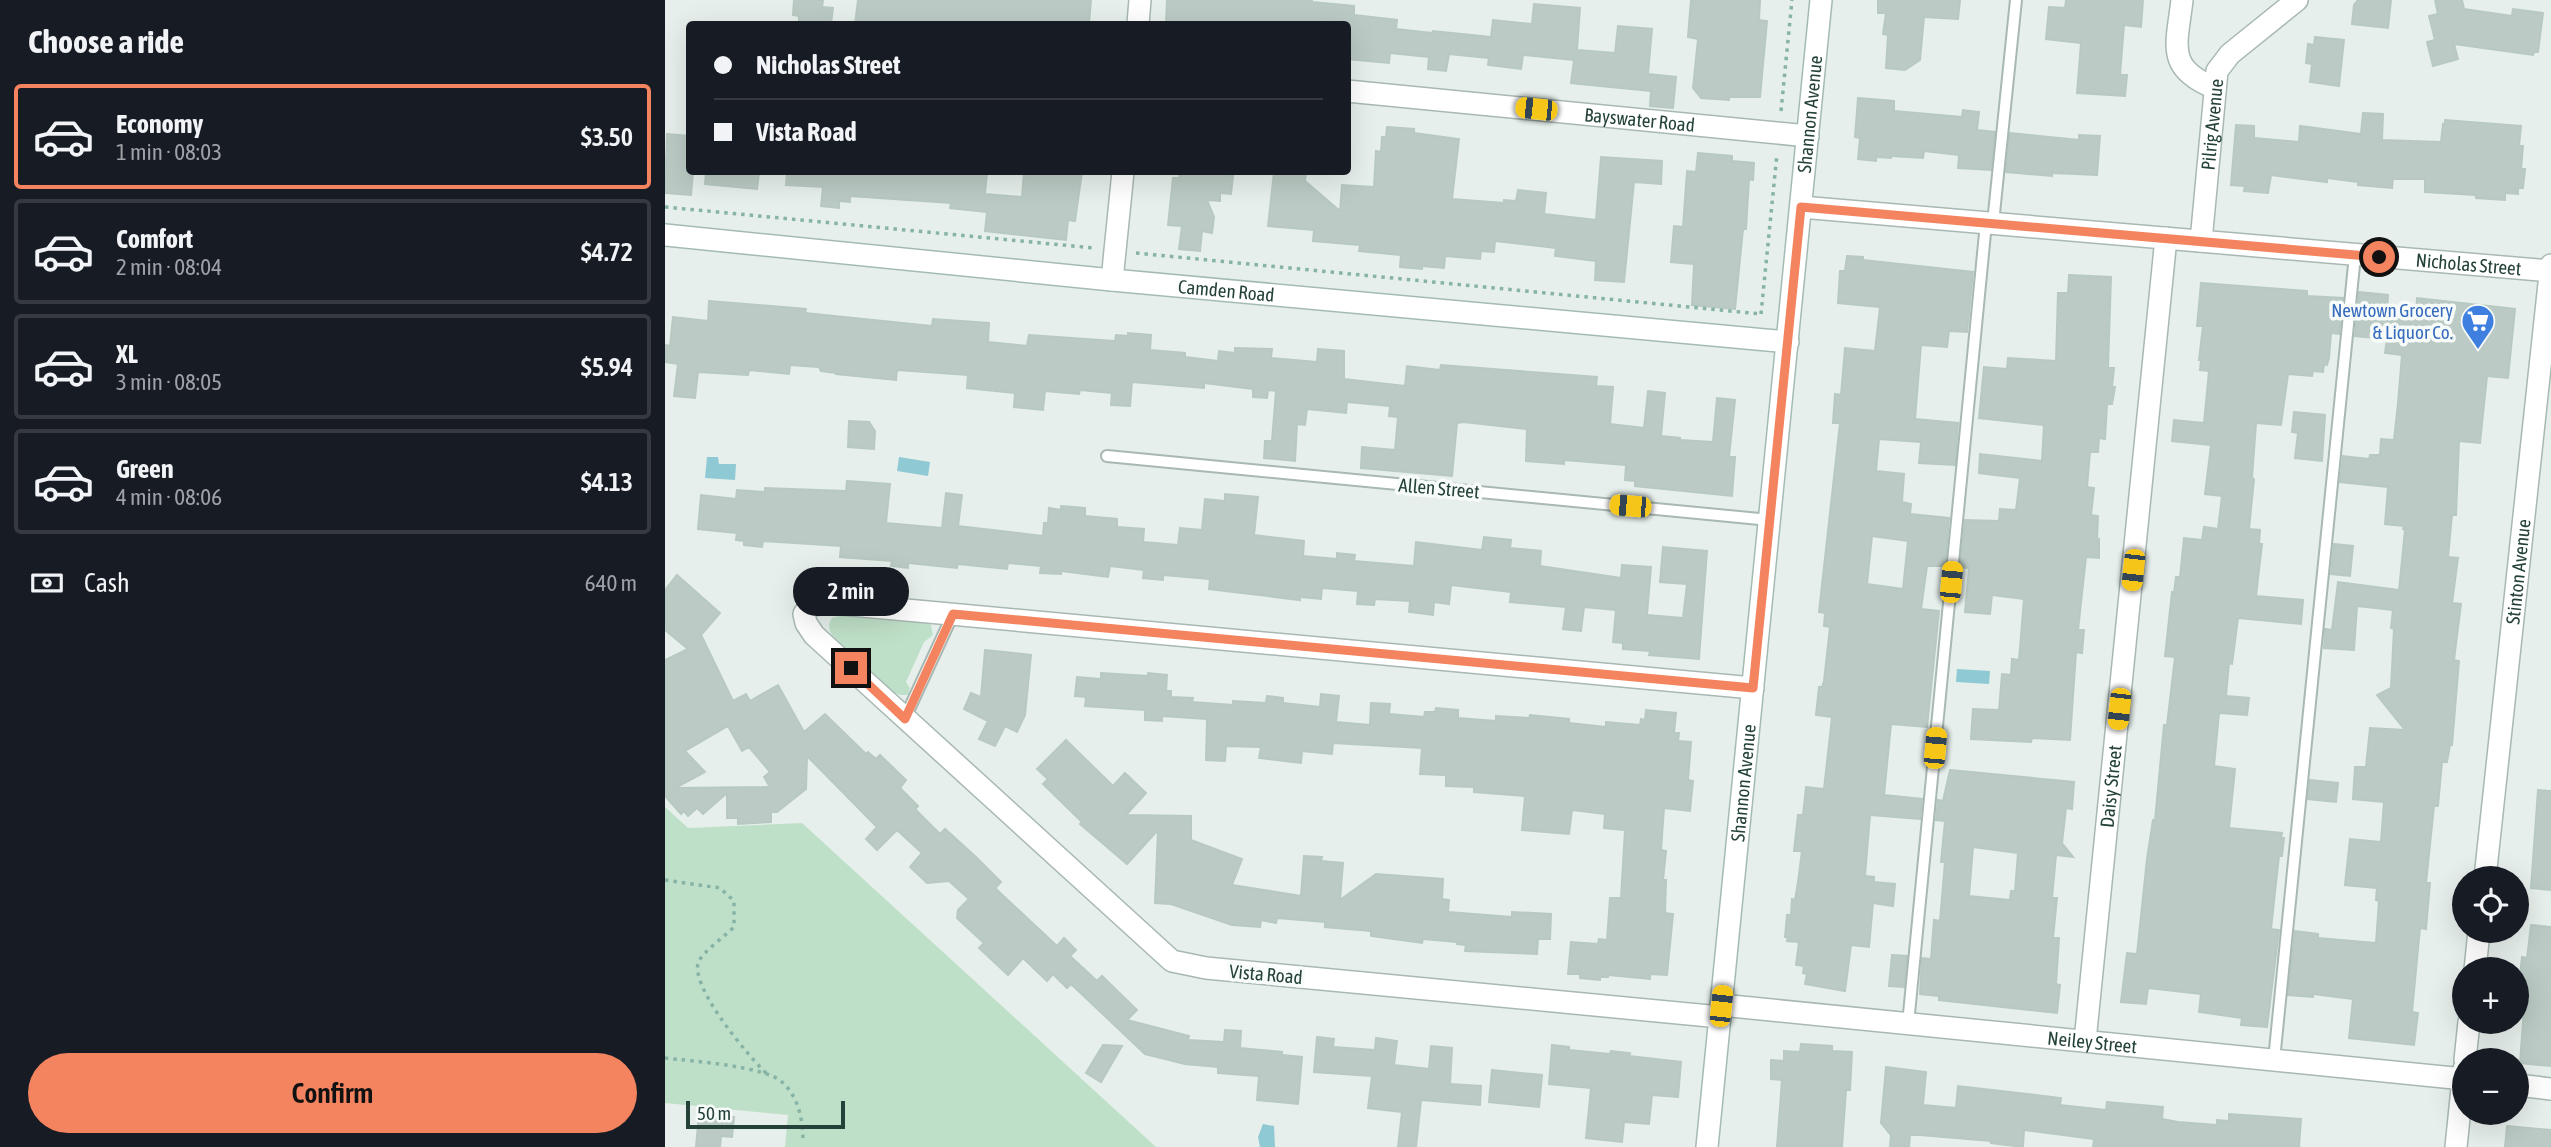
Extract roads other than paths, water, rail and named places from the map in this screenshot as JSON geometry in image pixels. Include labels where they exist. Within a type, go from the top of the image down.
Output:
[{"type":"street","points":[[1138,21],[1140,0]]},
{"type":"street","name":"Shannon Avenue","points":[[1707,1147],[1821,0]]},
{"type":"street","points":[[2182,0],[2177,51],[2179,62],[2198,80],[2215,88]]},
{"type":"street","name":"Pilrig Avenue","points":[[2201,241],[2217,71],[2222,62],[2297,0]]},
{"type":"street","name":"Bayswater Road","points":[[1351,91],[1808,136]]},
{"type":"street","points":[[1112,279],[1123,175]]},
{"type":"street","name":"Nicholas Street","points":[[1801,207],[2355,255],[2551,268]]},
{"type":"street","name":"Camden Road","points":[[665,235],[1788,342]]},
{"type":"street","name":"Daisy Street","points":[[2085,1041],[2166,238]]},
{"type":"street","name":"Stinton Avenue","points":[[2485,866],[2551,268]]},
{"type":"street","name":"Vista Road","points":[[953,614],[824,602],[810,605],[804,611],[806,623],[814,635],[1172,961],[1206,968],[1720,1011]]},
{"type":"street","points":[[953,614],[1753,688]]},
{"type":"street","name":"Neiley Street","points":[[1720,1011],[1908,1024],[2274,1060],[2452,1071]]},
{"type":"street","points":[[2529,1086],[2551,1089]]},
{"type":"street","points":[[2456,1147],[2458,1125]]},
{"type":"lane","points":[[1908,1024],[1989,223],[2015,0]]},
{"type":"lane","points":[[2274,1060],[2355,255]]},
{"type":"lane","name":"Allen Street","points":[[1107,456],[1770,520]]},
{"type":"lane","points":[[905,719],[953,614]]},
{"type":"water","points":[[707,457],[718,457],[719,464],[736,464],[735,480],[705,478]]},
{"type":"water","points":[[899,457],[930,462],[928,476],[897,471]]},
{"type":"water","points":[[1957,669],[1990,671],[1989,684],[1956,682]]},
{"type":"water","points":[[1263,1124],[1274,1126],[1275,1147],[1260,1147],[1258,1137]]},
{"type":"place","name":"Newtown Grocery & Liquor Co.","points":[[2478,351]]}]
